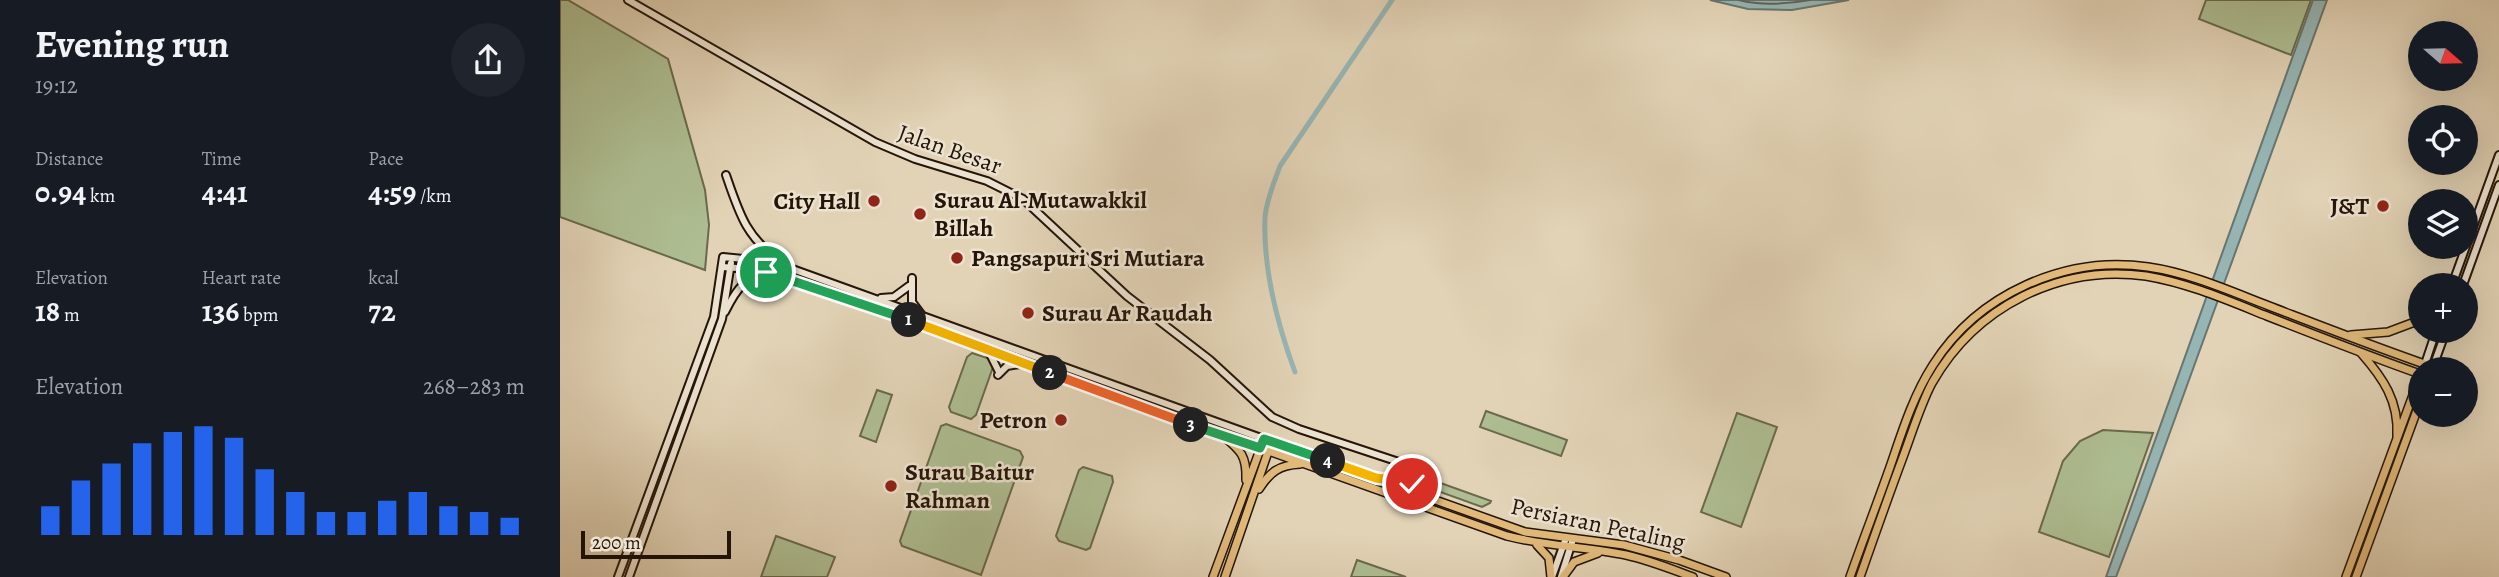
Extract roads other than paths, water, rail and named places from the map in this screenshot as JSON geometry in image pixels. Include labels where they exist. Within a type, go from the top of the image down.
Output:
[{"type":"main road","name":"Jalan Besar","points":[[628,0],[874,142],[915,159],[1011,191],[1050,223],[1134,303],[1210,360],[1266,413],[1292,426],[1411,467],[1409,470]]},
{"type":"main road","points":[[2456,273],[2499,155]]},
{"type":"main road","points":[[726,175],[747,230],[754,240],[786,267]]},
{"type":"main road","points":[[2467,273],[2499,186]]},
{"type":"main road","points":[[618,577],[713,317],[723,257],[764,261],[786,267],[1268,440],[1244,491],[1213,577]]},
{"type":"main road","points":[[722,319],[732,258]]},
{"type":"main road","points":[[1860,577],[1914,401],[1933,365],[1957,333],[2001,298],[2036,281],[2098,265],[2149,267],[2205,287],[2223,298],[2408,371]]},
{"type":"main road","points":[[722,267],[766,272],[899,316],[1264,450]]},
{"type":"main road","points":[[629,577],[722,319],[737,290],[748,280],[764,276],[782,277]]},
{"type":"main road","points":[[912,278],[912,303],[923,316]]},
{"type":"main road","points":[[875,298],[894,297],[909,285]]},
{"type":"main road","points":[[2205,287],[2228,290],[2408,360]]},
{"type":"main road","points":[[2343,334],[2376,335],[2408,324]]},
{"type":"main road","points":[[988,350],[999,373],[1007,366],[1026,363]]},
{"type":"main road","points":[[2360,353],[2389,389],[2396,414],[2396,443]]},
{"type":"main road","points":[[2346,577],[2408,409]]},
{"type":"main road","points":[[2356,577],[2411,427]]},
{"type":"main road","points":[[1222,435],[1237,447],[1244,458],[1244,491]]},
{"type":"main road","name":"Persiaran Petaling","points":[[1268,440],[1525,532],[1640,558],[1693,577]]},
{"type":"main road","points":[[1224,577],[1255,495],[1264,450]]},
{"type":"main road","name":"Persiaran Petaling","points":[[1264,450],[1535,544],[1569,542],[1643,549],[1726,577]]},
{"type":"main road","points":[[1255,495],[1274,470],[1304,464]]},
{"type":"main road","points":[[1376,478],[1391,480],[1409,470],[1412,484],[1424,495]]},
{"type":"main road","points":[[1850,577],[1893,471]]},
{"type":"main road","points":[[1552,577],[1569,542]]},
{"type":"main road","points":[[1562,577],[1569,542]]},
{"type":"main road","points":[[1535,544],[1549,558],[1552,577]]},
{"type":"main road","points":[[1562,577],[1574,562],[1605,552]]},
{"type":"water","points":[[1710,0],[1849,0],[1792,10],[1748,9]]},
{"type":"water","points":[[2313,0],[2327,0],[2116,577],[2106,577]]},
{"type":"waterway","points":[[1295,372],[1282,335],[1269,277],[1265,238],[1269,199],[1280,166],[1392,0]]},
{"type":"place","name":"City Hall","points":[[874,201]]},
{"type":"place","name":"J&T","points":[[2383,206]]},
{"type":"place","name":"Surau Al-Mutawakkil Billah","points":[[920,214]]},
{"type":"place","name":"Pangsapuri Sri Mutiara","points":[[957,258]]},
{"type":"place","name":"Surau Ar Raudah","points":[[1028,313]]},
{"type":"place","name":"Petron","points":[[1061,420]]},
{"type":"place","name":"Surau Baitur Rahman","points":[[891,486]]}]
